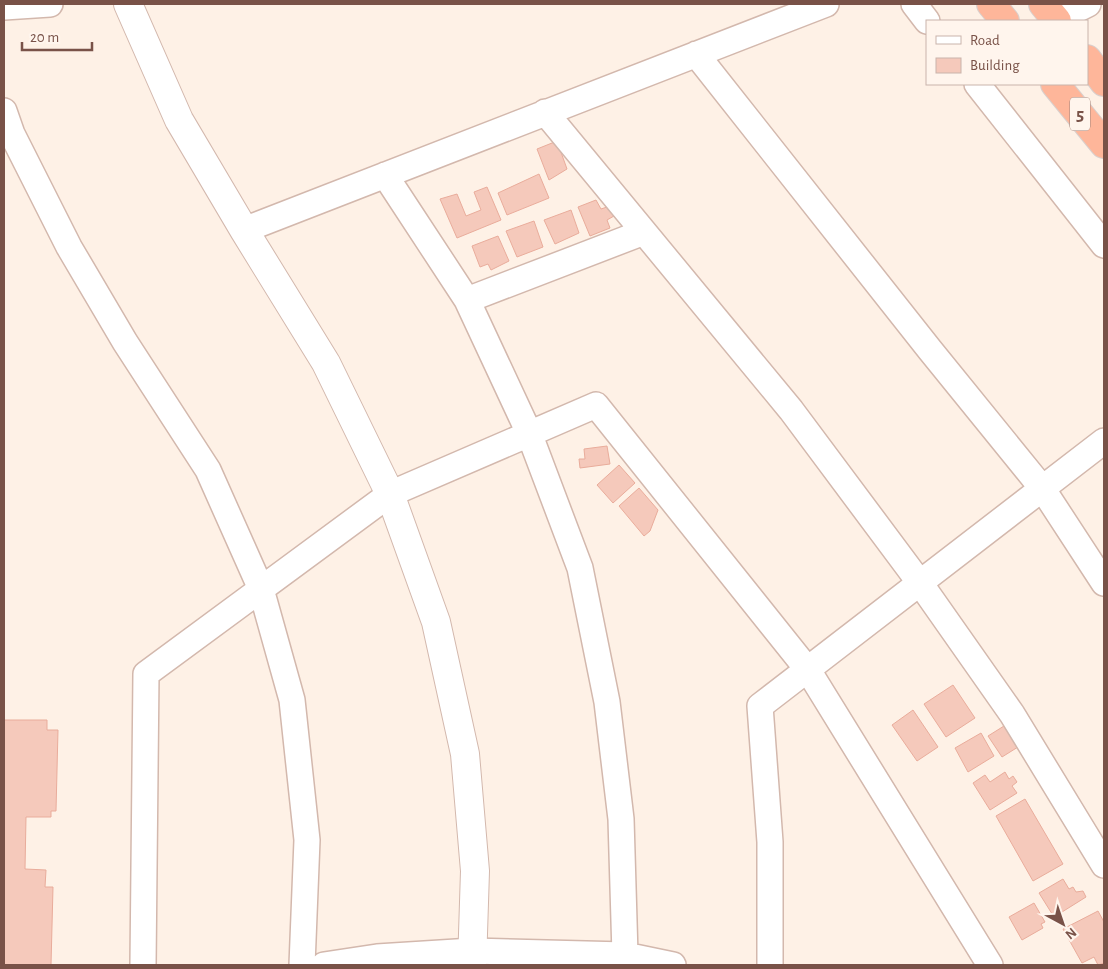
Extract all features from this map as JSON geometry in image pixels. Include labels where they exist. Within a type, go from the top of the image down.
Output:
[{"type":"highway","points":[[991,4],[1004,20]]},
{"type":"highway","name":"5","points":[[1088,60],[1104,82]]},
{"type":"highway","name":"5","points":[[1057,85],[1104,144]]},
{"type":"street","points":[[4,7],[50,4]]},
{"type":"street","points":[[128,4],[179,120],[326,363],[390,494],[436,622],[465,754],[475,871],[472,958]]},
{"type":"street","points":[[244,230],[826,4]]},
{"type":"street","points":[[914,4],[926,20]]},
{"type":"street","points":[[1052,15],[1088,4]]},
{"type":"street","points":[[696,54],[930,350],[1042,488],[1104,583]]},
{"type":"street","points":[[978,85],[1104,245]]},
{"type":"street","points":[[4,111],[8,137],[68,247],[125,342],[208,470],[261,589],[292,700],[307,840],[302,965]]},
{"type":"street","points":[[545,112],[791,410],[920,583],[1012,714],[1104,865]]},
{"type":"street","points":[[385,175],[467,300],[529,433],[580,568],[607,702],[621,820],[625,955]]},
{"type":"street","points":[[467,300],[644,232]]},
{"type":"street","points":[[144,965],[146,674],[390,494],[596,405],[808,670],[990,965]]},
{"type":"street","points":[[770,965],[770,842],[760,706],[1104,441]]},
{"type":"street","points":[[324,965],[377,957],[472,958],[625,955],[673,965]]},
{"type":"building","points":[[557,141],[567,169],[549,180],[537,149]]},
{"type":"building","points":[[539,174],[549,198],[507,215],[498,193]]},
{"type":"building","points":[[487,187],[501,220],[457,238],[440,199],[457,194],[466,216],[481,210],[474,192]]},
{"type":"building","points":[[596,200],[601,209],[610,206],[614,216],[607,220],[610,228],[590,236],[578,207]]},
{"type":"building","points":[[571,210],[579,233],[555,244],[544,220]]},
{"type":"building","points":[[534,221],[543,247],[517,257],[506,231]]},
{"type":"building","points":[[498,236],[509,261],[491,270],[488,264],[480,267],[472,246]]},
{"type":"building","points":[[607,446],[610,464],[580,468],[579,459],[585,459],[584,449]]},
{"type":"building","points":[[619,465],[635,483],[613,503],[597,485]]},
{"type":"building","points":[[639,488],[658,510],[650,531],[644,536],[619,506]]},
{"type":"building","points":[[953,685],[975,718],[946,737],[924,704]]},
{"type":"building","points":[[913,710],[938,747],[917,761],[892,725]]},
{"type":"building","points":[[4,720],[47,720],[47,730],[58,730],[56,811],[51,811],[51,817],[26,817],[25,869],[46,870],[45,887],[53,887],[51,965],[4,965]]},
{"type":"building","points":[[1004,726],[1018,747],[1002,757],[988,736]]},
{"type":"building","points":[[981,733],[994,756],[968,772],[955,748]]},
{"type":"building","points":[[1005,772],[1009,779],[1013,776],[1017,782],[1012,786],[1017,793],[990,810],[973,783],[985,775],[990,782]]},
{"type":"building","points":[[1025,799],[1063,864],[1033,881],[996,816]]},
{"type":"building","points":[[1063,879],[1069,889],[1073,887],[1076,892],[1083,891],[1086,897],[1054,917],[1039,893]]},
{"type":"building","points":[[1034,903],[1045,922],[1041,924],[1043,928],[1022,940],[1009,917]]},
{"type":"building","points":[[1098,911],[1104,922],[1104,963],[1098,965],[1094,957],[1082,963],[1063,929]]}]
